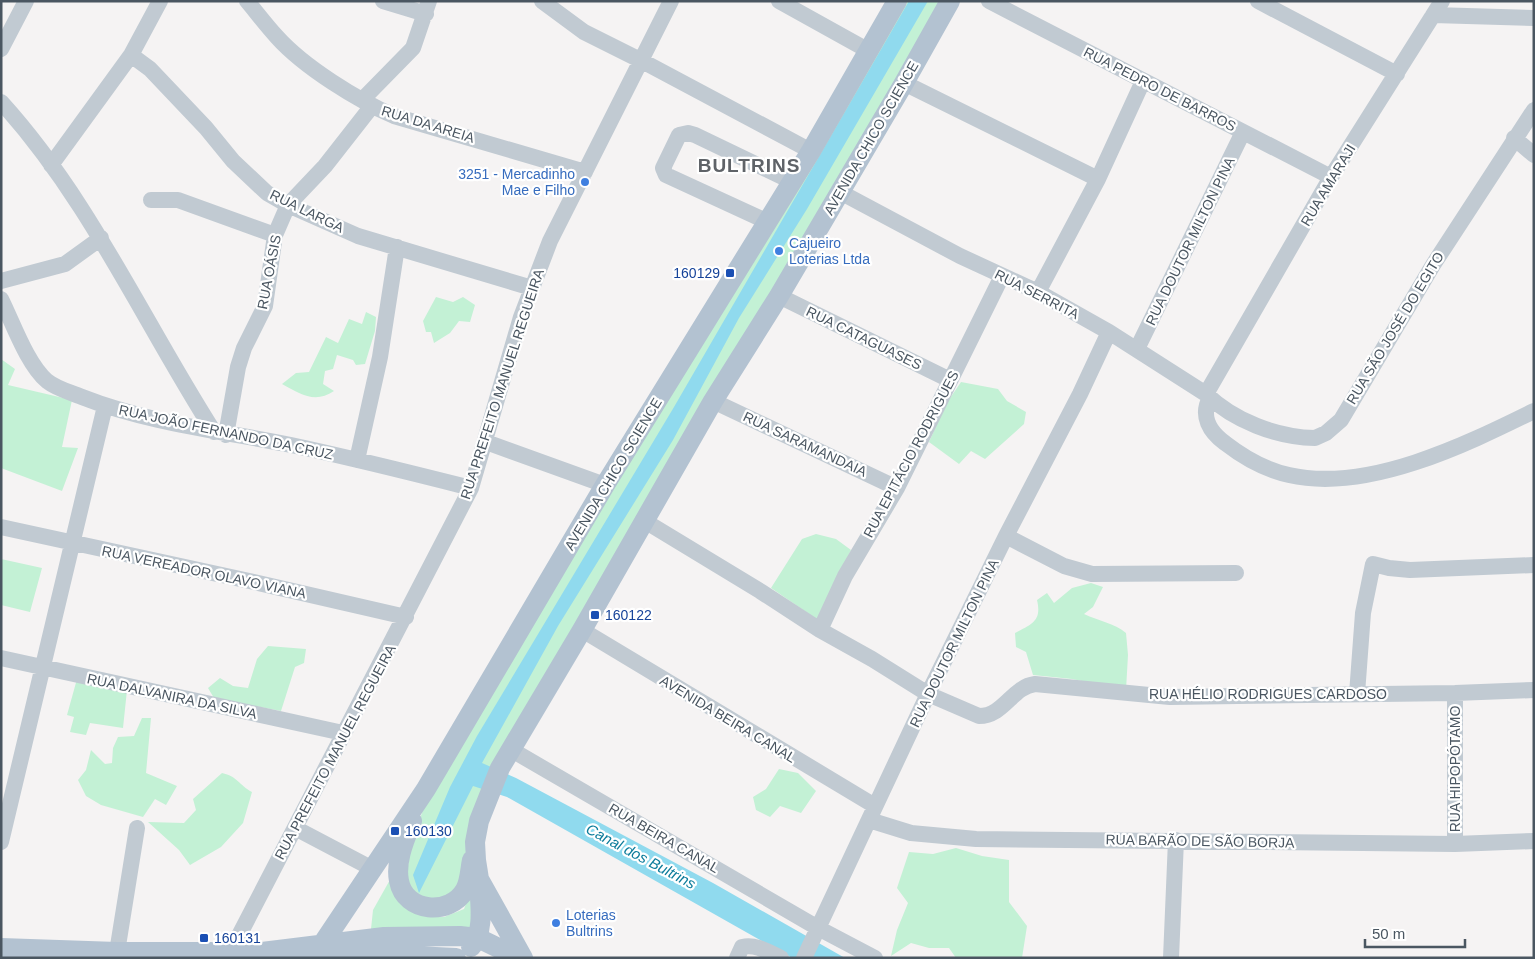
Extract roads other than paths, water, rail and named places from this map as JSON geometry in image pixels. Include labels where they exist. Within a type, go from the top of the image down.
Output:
[{"type":"main road","name":"AVENIDA CHICO SCIENCE","points":[[318,954],[371,868],[426,789],[606,485],[811,151],[897,1]]},
{"type":"main road","name":"AVENIDA CHICO SCIENCE","points":[[523,958],[479,879],[475,842],[489,792],[510,748],[582,630],[643,520],[713,401],[779,296],[950,1]]},
{"type":"main road","points":[[426,789],[401,851],[398,874],[399,883],[405,894],[418,905],[434,908],[448,904],[456,899],[468,883],[475,842]]},
{"type":"main road","points":[[1,948],[117,952],[230,951],[456,958],[473,945],[478,938],[479,879]]},
{"type":"main road","points":[[318,954],[384,937],[478,938],[519,958]]},
{"type":"main road","points":[[262,952],[296,958]]},
{"type":"street","points":[[1,50],[26,1]]},
{"type":"street","points":[[52,165],[131,55],[160,1]]},
{"type":"street","name":"RUA DA AREIA","points":[[247,1],[292,51],[318,72],[394,116],[584,172]]},
{"type":"street","points":[[383,1],[427,8]]},
{"type":"street","points":[[542,1],[584,32],[811,151]]},
{"type":"street","name":"RUA PREFEITO MANUEL REGUEIRA","points":[[230,951],[472,488],[521,317],[550,240],[671,1]]},
{"type":"street","points":[[779,1],[869,51]]},
{"type":"street","name":"RUA PEDRO DE BARROS","points":[[989,1],[1331,177]]},
{"type":"street","points":[[1258,1],[1397,74]]},
{"type":"street","name":"RUA OÁSIS","points":[[220,433],[238,367],[267,298],[275,235],[288,205],[325,166],[389,70],[409,54],[427,8]]},
{"type":"street","points":[[1437,8],[1534,18]]},
{"type":"street","name":"RUA AMARAJI","points":[[1208,396],[1219,371],[1331,177],[1437,8]]},
{"type":"street","name":"RUA LARGA","points":[[131,55],[150,69],[206,128],[233,161],[267,193],[288,205],[358,236],[532,288]]},
{"type":"street","points":[[1038,292],[1098,179],[1143,81]]},
{"type":"street","points":[[904,83],[1098,179]]},
{"type":"street","points":[[1,102],[52,165],[101,238],[186,388],[220,433]]},
{"type":"street","name":"RUA SÃO JOSÉ DO EGITO","points":[[1208,396],[1221,408],[1250,424],[1290,434],[1315,438],[1335,426],[1341,420],[1433,265],[1534,110]]},
{"type":"street","name":"RUA DOUTOR MILTON PINA","points":[[1137,349],[1243,132]]},
{"type":"street","points":[[768,222],[666,175],[663,168],[679,135],[688,133],[695,135],[792,182]]},
{"type":"street","points":[[1514,138],[1534,155]]},
{"type":"street","name":"RUA SERRITA","points":[[840,192],[1002,276],[1038,292],[1137,349],[1208,396]]},
{"type":"street","points":[[152,200],[178,200],[275,235]]},
{"type":"street","points":[[1,281],[66,264],[82,254],[101,238]]},
{"type":"street","points":[[357,460],[380,357],[398,247]]},
{"type":"street","name":"RUA EPITÁCIO RODRIGUES","points":[[820,630],[845,576],[897,488],[1002,276]]},
{"type":"street","name":"RUA CATAGUASES","points":[[779,296],[950,380]]},
{"type":"street","name":"RUA JOÃO FERNANDO DA CRUZ","points":[[1,299],[35,368],[47,381],[105,406],[220,433],[290,445],[472,488]]},
{"type":"street","name":"RUA DOUTOR MILTON PINA","points":[[804,958],[928,694],[1006,536],[1080,394],[1109,332]]},
{"type":"street","points":[[1208,396],[1205,415],[1208,425],[1220,440],[1235,451],[1264,467],[1289,476],[1302,477],[1331,478],[1385,473],[1443,451],[1534,411]]},
{"type":"street","name":"RUA SARAMANDAIA","points":[[713,401],[897,488]]},
{"type":"street","points":[[1,842],[105,406]]},
{"type":"street","points":[[486,442],[606,485]]},
{"type":"street","points":[[643,520],[820,630],[872,659],[928,694]]},
{"type":"street","name":"RUA VEREADOR OLAVO VIANA","points":[[1,527],[406,617]]},
{"type":"street","points":[[1006,536],[1064,566],[1092,574],[1236,573]]},
{"type":"street","points":[[1357,694],[1363,613],[1374,564],[1410,570],[1534,565]]},
{"type":"street","name":"AVENIDA BEIRA CANAL","points":[[582,630],[872,813]]},
{"type":"street","name":"RUA DALVANIRA DA SILVA","points":[[1,658],[343,733]]},
{"type":"street","name":"RUA HÉLIO RODRIGUES CARDOSO","points":[[928,694],[970,713],[986,716],[996,711],[1024,687],[1035,684],[1170,697],[1454,694],[1534,690]]},
{"type":"street","name":"RUA HIPOPÓTAMO","points":[[1454,694],[1454,844]]},
{"type":"street","name":"RUA BEIRA CANAL","points":[[510,748],[817,931],[875,958]]},
{"type":"street","name":"RUA BARÃO DE SÃO BORJA","points":[[872,813],[911,834],[946,837],[1454,844],[1534,841]]},
{"type":"street","points":[[117,952],[137,828]]},
{"type":"street","points":[[295,828],[371,868]]},
{"type":"street","points":[[1170,958],[1176,840]]},
{"type":"street","points":[[736,958],[742,947],[750,945],[764,954],[781,958]]},
{"type":"water","name":"Canal dos Bultrins","points":[[909,1],[928,1],[807,209],[739,318],[673,440],[558,626],[482,763],[516,778],[713,883],[845,958],[792,958],[507,797],[473,786],[419,893],[413,875],[450,787],[477,736],[674,407]]},
{"type":"place","name":"3251 - Mercadinho Mae e Filho","points":[[585,182]]},
{"type":"place","name":"Cajueiro Loterias Ltda","points":[[779,251]]},
{"type":"place","name":"160129","points":[[730,273]]},
{"type":"place","name":"160122","points":[[595,615]]},
{"type":"place","name":"160130","points":[[395,831]]},
{"type":"place","name":"Loterias Bultrins","points":[[556,923]]},
{"type":"place","name":"160131","points":[[204,938]]},
{"type":"district","name":"BULTRINS","points":[[749,165]]}]
